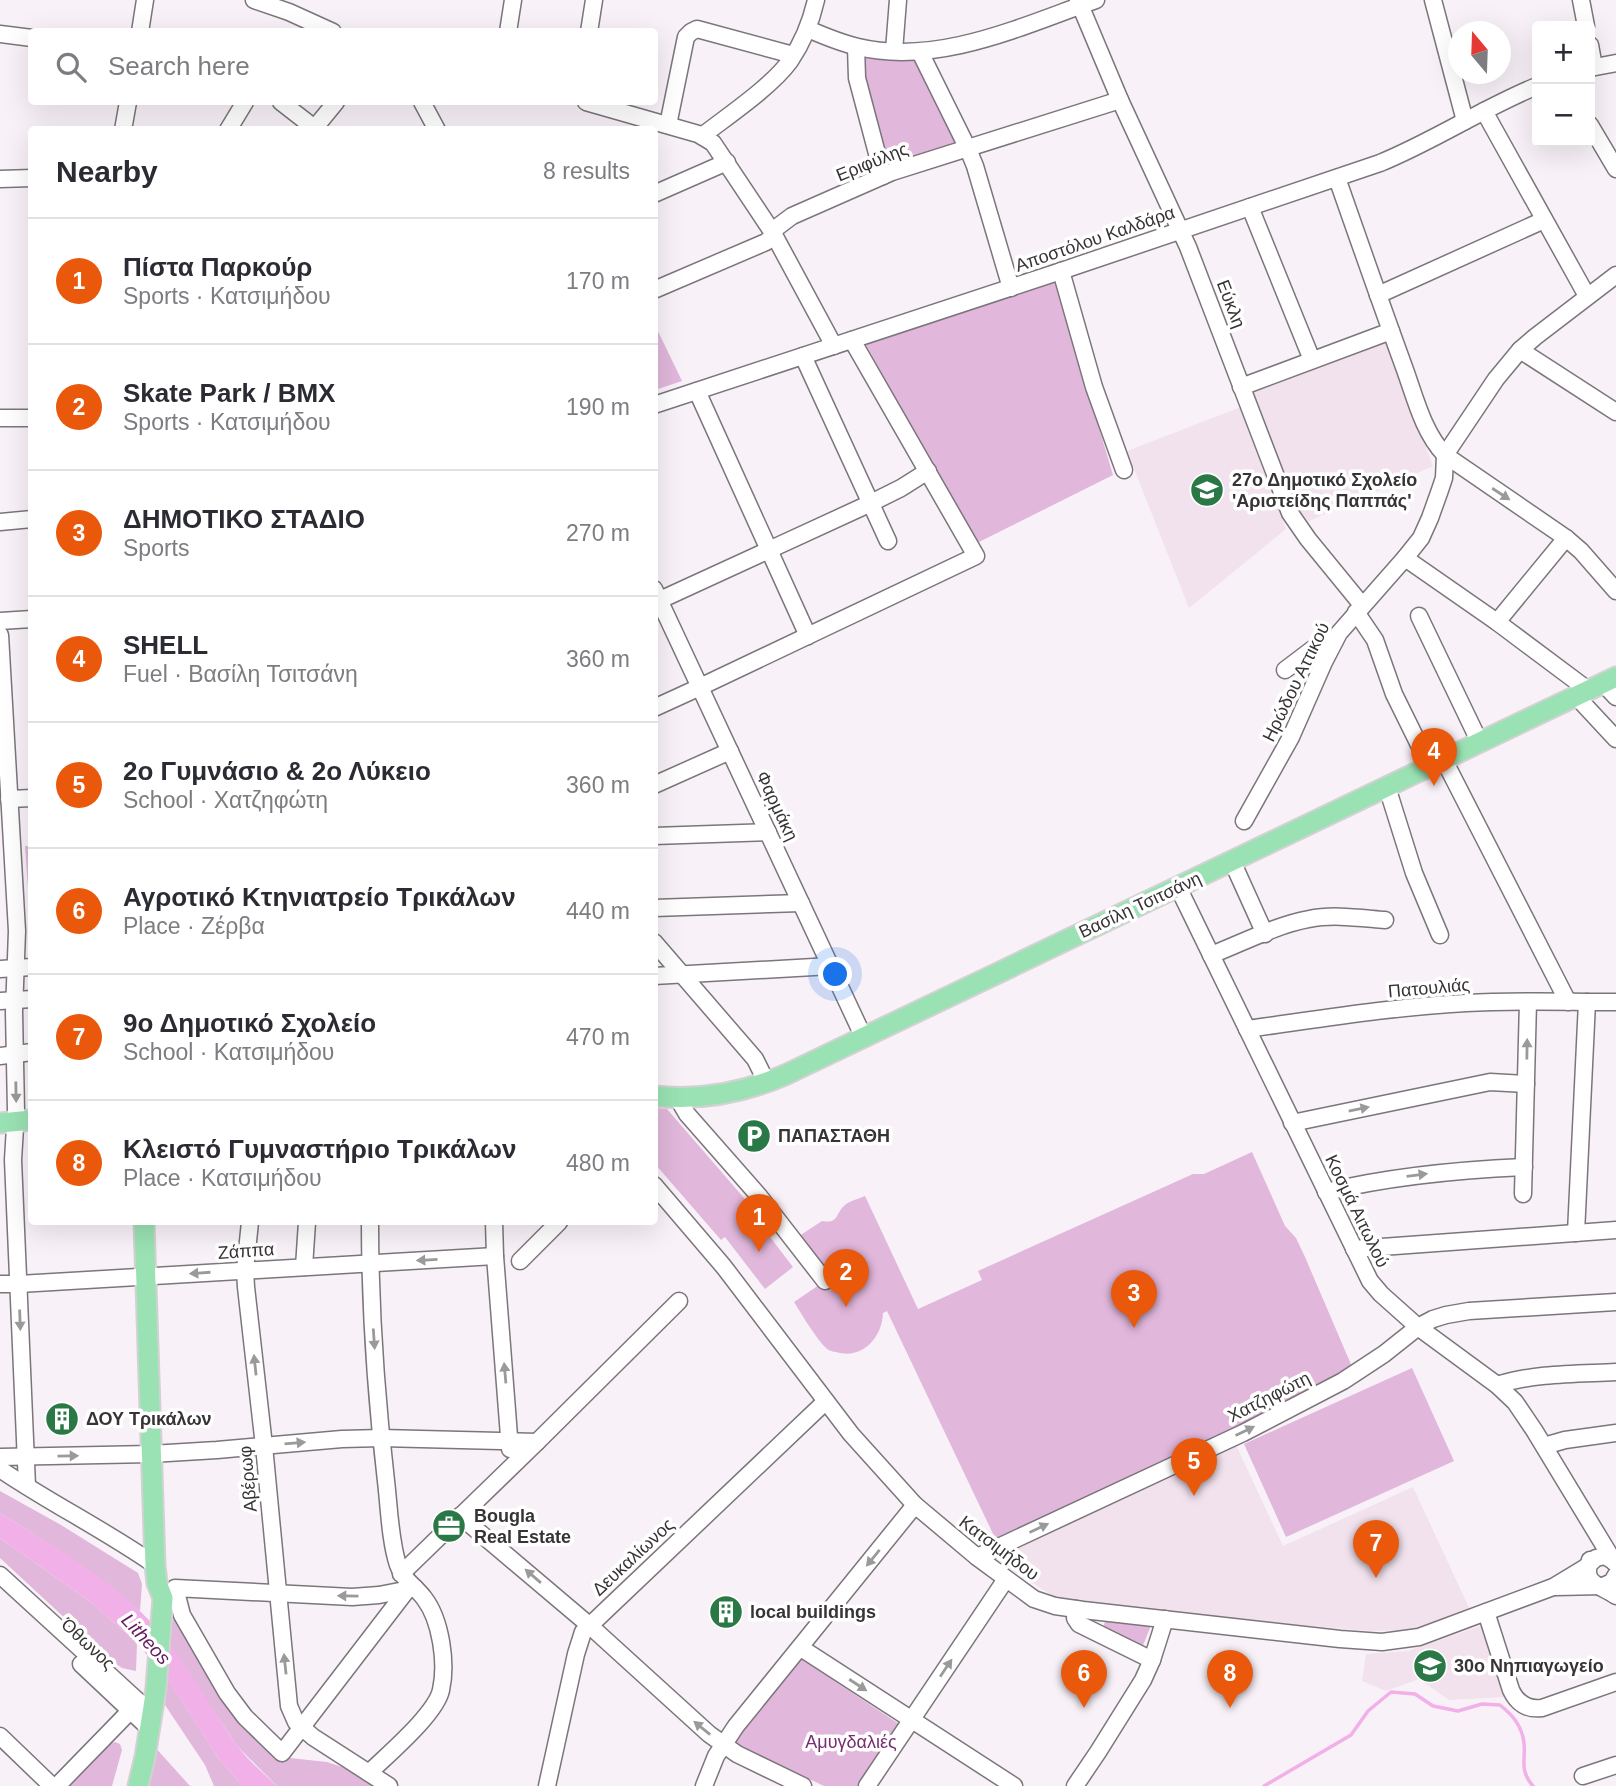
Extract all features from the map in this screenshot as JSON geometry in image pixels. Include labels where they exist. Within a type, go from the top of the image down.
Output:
[{"type":"main road","name":"Βασίλη Τσιτσάνη","points":[[658,1096],[737,1092],[767,1083],[1479,743],[1600,688]]},
{"type":"main road","points":[[126,1786],[151,1678],[160,1586],[154,1539],[144,1225]]},
{"type":"main road","points":[[138,1786],[143,1716]]},
{"type":"street","points":[[141,28],[145,0]]},
{"type":"street","points":[[254,0],[290,6],[326,28]]},
{"type":"street","points":[[509,28],[513,0]]},
{"type":"street","points":[[590,28],[594,0]]},
{"type":"street","points":[[702,136],[784,69],[808,29],[816,0]]},
{"type":"street","points":[[894,51],[898,0]]},
{"type":"street","points":[[1433,0],[1465,121]]},
{"type":"street","points":[[1581,0],[1585,21]]},
{"type":"street","points":[[808,29],[856,47],[920,52],[972,42],[1085,2]]},
{"type":"street","name":"Εύκλη","points":[[1085,2],[1120,100],[1181,231],[1290,513],[1359,609],[1375,640],[1394,694],[1437,763],[1568,1002]]},
{"type":"street","points":[[668,125],[686,37],[691,32],[697,29],[793,55]]},
{"type":"street","points":[[0,34],[28,38]]},
{"type":"street","points":[[856,47],[858,78],[883,176]]},
{"type":"street","points":[[920,52],[968,149],[1012,288]]},
{"type":"street","points":[[1595,68],[1616,64]]},
{"type":"street","name":"Αποστόλου Καλδάρα","points":[[658,404],[1338,178],[1395,157],[1532,88]]},
{"type":"street","name":"Εριφύλης","points":[[658,288],[766,242],[776,228],[792,216],[883,176],[1120,100]]},
{"type":"street","points":[[124,126],[127,105]]},
{"type":"street","points":[[230,126],[243,105]]},
{"type":"street","points":[[285,105],[311,126]]},
{"type":"street","points":[[317,126],[334,105]]},
{"type":"street","points":[[424,105],[436,126]]},
{"type":"street","points":[[597,105],[702,136],[717,147],[773,233],[834,346]]},
{"type":"street","points":[[1484,111],[1587,296]]},
{"type":"street","points":[[1595,133],[1616,169]]},
{"type":"street","points":[[658,192],[727,162]]},
{"type":"street","points":[[0,179],[28,178]]},
{"type":"street","points":[[1338,178],[1391,331],[1434,442],[1445,455],[1566,538],[1615,588]]},
{"type":"street","points":[[1250,207],[1312,360]]},
{"type":"street","points":[[1378,295],[1544,220]]},
{"type":"street","points":[[1061,271],[1094,387],[1124,470]]},
{"type":"street","name":"Ηρώδου Αττικού","points":[[1244,821],[1291,737],[1335,640],[1344,626],[1416,544],[1430,518],[1444,478],[1445,455],[1496,379],[1520,350],[1535,337],[1616,275]]},
{"type":"street","points":[[1241,387],[1391,331]]},
{"type":"street","points":[[658,706],[976,556],[852,340]]},
{"type":"street","points":[[1520,350],[1616,412]]},
{"type":"street","points":[[803,356],[888,541]]},
{"type":"street","points":[[697,391],[808,636]]},
{"type":"street","points":[[0,418],[28,418]]},
{"type":"street","points":[[658,595],[770,549],[908,485],[928,471]]},
{"type":"street","points":[[0,522],[28,519]]},
{"type":"street","points":[[1497,622],[1566,538]]},
{"type":"street","points":[[1405,558],[1497,622],[1600,688],[1616,739]]},
{"type":"street","name":"Φαρμάκη","points":[[658,597],[864,1038]]},
{"type":"street","points":[[1419,617],[1479,743]]},
{"type":"street","points":[[0,621],[28,619]]},
{"type":"street","points":[[0,635],[7,886],[16,968],[7,1000],[7,1055],[16,1122],[13,1160],[27,1486]]},
{"type":"street","points":[[1284,670],[1318,645],[1335,640]]},
{"type":"street","points":[[658,783],[730,751]]},
{"type":"street","points":[[1387,787],[1414,873],[1440,934]]},
{"type":"street","points":[[5,792],[28,796]]},
{"type":"street","points":[[658,836],[768,832]]},
{"type":"street","points":[[1232,861],[1265,934]]},
{"type":"street","name":"Κοσμά Αιτωλού","points":[[1178,887],[1374,1287],[1418,1327],[1497,1385],[1515,1402],[1544,1446],[1615,1568]]},
{"type":"street","points":[[658,908],[801,903]]},
{"type":"street","points":[[1212,955],[1307,919],[1327,917],[1385,920]]},
{"type":"street","points":[[658,946],[755,1059],[767,1083]]},
{"type":"street","points":[[658,976],[831,967]]},
{"type":"street","points":[[7,1000],[28,999]]},
{"type":"street","points":[[1523,1194],[1528,1002]]},
{"type":"street","points":[[1576,1233],[1587,1002]]},
{"type":"street","name":"Πατουλιάς","points":[[1247,1030],[1418,1007],[1476,1003],[1616,1002]]},
{"type":"street","points":[[7,1055],[28,1052]]},
{"type":"street","points":[[1292,1123],[1490,1082],[1526,1084]]},
{"type":"street","points":[[677,1097],[687,1114],[759,1196],[825,1281]]},
{"type":"street","points":[[1326,1192],[1400,1177],[1524,1167]]},
{"type":"street","name":"Κατσιμήδου","points":[[658,1190],[724,1266],[825,1402],[915,1505],[977,1557],[1034,1599],[1076,1609],[1382,1642],[1419,1637],[1553,1587]]},
{"type":"street","name":"Αβέρωφ","points":[[250,1225],[245,1270],[289,1706],[302,1728]]},
{"type":"street","points":[[304,1267],[307,1225]]},
{"type":"street","points":[[369,1773],[436,1704],[442,1688],[442,1649],[437,1623],[429,1605],[411,1589],[401,1574],[395,1553],[381,1438],[370,1225]]},
{"type":"street","points":[[494,1225],[511,1467]]},
{"type":"street","points":[[520,1261],[556,1225]]},
{"type":"street","points":[[1354,1249],[1616,1230]]},
{"type":"street","name":"Ζάππα","points":[[0,1284],[495,1256]]},
{"type":"street","points":[[401,1574],[679,1301]]},
{"type":"street","name":"Χατζηφώτη","points":[[977,1557],[1242,1433],[1343,1381],[1433,1319],[1469,1311],[1616,1302]]},
{"type":"street","points":[[1497,1385],[1517,1378],[1616,1372]]},
{"type":"street","name":"Δευκαλίωνος","points":[[547,1786],[579,1642],[589,1625],[825,1402]]},
{"type":"street","points":[[1544,1446],[1565,1440],[1616,1433]]},
{"type":"street","points":[[0,1457],[152,1454],[342,1439],[537,1442]]},
{"type":"street","points":[[0,1469],[114,1537],[160,1586],[182,1615],[227,1693],[245,1717],[282,1753],[411,1589]]},
{"type":"street","points":[[704,1786],[722,1744],[915,1505]]},
{"type":"street","points":[[460,1516],[589,1625],[693,1722],[743,1758],[803,1786]]},
{"type":"street","points":[[1590,1523],[1594,1540],[1587,1568],[1588,1577],[1616,1596]]},
{"type":"street","points":[[114,1537],[129,1540],[154,1539]]},
{"type":"street","points":[[1600,1556],[1605,1556],[1615,1568],[1612,1582],[1608,1585],[1553,1587],[1600,1556]]},
{"type":"street","points":[[0,1575],[143,1716],[57,1786]]},
{"type":"street","points":[[867,1786],[1006,1578]]},
{"type":"street","points":[[160,1586],[344,1597],[366,1597],[411,1589]]},
{"type":"street","name":"Όθωνος","points":[[0,1588],[143,1716]]},
{"type":"street","points":[[1076,1609],[1077,1622],[1152,1660]]},
{"type":"street","points":[[1094,1632],[1101,1612]]},
{"type":"street","points":[[1486,1612],[1511,1690],[1522,1705],[1542,1708],[1616,1682]]},
{"type":"street","points":[[1075,1786],[1136,1693],[1152,1660],[1165,1619]]},
{"type":"street","points":[[801,1647],[1014,1786]]},
{"type":"street","points":[[302,1728],[389,1786]]},
{"type":"street","points":[[0,1736],[52,1786]]},
{"type":"street","points":[[1583,1776],[1616,1765]]},
{"type":"shaded area","points":[[1384,338],[1433,466],[1305,523],[1294,503],[1250,389]]},
{"type":"shaded area","name":"27ο Δημοτικό Σχολείο 'Αριστείδης Παππάς'","points":[[1241,407],[1286,529],[1189,608],[1127,451]]},
{"type":"shaded area","points":[[1236,1445],[1283,1546],[1413,1487],[1470,1610],[1410,1630],[1372,1631],[1202,1616],[1058,1599],[1007,1567],[1002,1554]]},
{"type":"shaded area","name":"30ο Νηπιαγωγείο","points":[[1483,1625],[1506,1697],[1449,1700],[1419,1679],[1386,1691],[1362,1681],[1366,1654],[1408,1651]]},
{"type":"green space","points":[[864,58],[918,59],[959,146],[886,168],[860,66]]},
{"type":"green space","points":[[1055,280],[1113,475],[977,543],[866,345]]},
{"type":"green space","points":[[658,331],[682,381],[658,389]]},
{"type":"green space","points":[[25,846],[28,846],[28,889]]},
{"type":"green space","points":[[658,1108],[667,1109],[757,1213],[754,1216],[793,1267],[765,1289],[725,1237],[721,1240],[658,1167]]},
{"type":"green space","points":[[1252,1152],[1285,1226],[1296,1238],[1305,1257],[1353,1369],[1227,1433],[995,1538],[887,1311],[883,1313],[879,1331],[869,1345],[854,1353],[845,1354],[826,1348],[794,1302],[825,1281],[793,1240],[822,1221],[834,1220],[846,1204],[865,1196],[918,1309],[982,1280],[978,1271],[1193,1174],[1204,1174]]},
{"type":"green space","points":[[1412,1368],[1454,1461],[1286,1537],[1244,1444]]},
{"type":"green space","points":[[0,1491],[138,1573],[142,1584],[140,1611],[90,1571],[0,1513]]},
{"type":"green space","points":[[0,1538],[92,1603],[137,1643],[136,1671],[122,1668],[109,1659],[0,1558]]},
{"type":"green space","points":[[179,1618],[281,1757],[327,1762],[379,1786],[277,1786],[238,1747],[168,1643],[170,1621]]},
{"type":"green space","points":[[1106,1618],[1152,1623],[1142,1648],[1103,1628]]},
{"type":"green space","name":"Αμυγδαλιές","points":[[800,1658],[902,1726],[860,1786],[824,1786],[733,1743]]},
{"type":"green space","points":[[167,1678],[219,1759],[243,1786],[214,1786],[205,1765],[165,1705]]},
{"type":"green space","points":[[115,1742],[120,1744],[122,1750],[112,1786],[66,1786],[107,1745]]},
{"type":"green space","points":[[153,1745],[190,1786],[142,1786]]},
{"type":"water","name":"Litheos","points":[[0,1513],[109,1584],[148,1619],[175,1651],[239,1748],[277,1786],[243,1786],[219,1759],[170,1683],[137,1643],[92,1603],[0,1538]]},
{"type":"waterway","points":[[1264,1786],[1351,1735],[1368,1711],[1391,1692],[1415,1694],[1433,1706],[1458,1711],[1482,1704],[1500,1705],[1514,1719],[1521,1732],[1525,1773],[1533,1786]]},
{"type":"place","name":"27ο Δημοτικό Σχολείο 'Αριστείδης Παππάς'","points":[[1207,490]]},
{"type":"place","name":"SHELL","points":[[1434,786]]},
{"type":"place","name":"ΠΑΠΑΣΤΑΘΗ","points":[[754,1136]]},
{"type":"place","name":"Πίστα Παρκούρ","points":[[759,1252]]},
{"type":"place","name":"Skate Park / BMX","points":[[846,1307]]},
{"type":"place","name":"ΔΗΜΟΤΙΚΟ ΣΤΑΔΙΟ","points":[[1134,1328]]},
{"type":"place","name":"ΔΟΥ Τρικάλων","points":[[62,1419]]},
{"type":"place","name":"2ο Γυμνάσιο & 2ο Λύκειο","points":[[1194,1496]]},
{"type":"place","name":"Bougla Real Estate","points":[[449,1526]]},
{"type":"place","name":"9ο Δημοτικό Σχολείο","points":[[1376,1578]]},
{"type":"place","name":"local buildings","points":[[726,1612]]},
{"type":"place","name":"30ο Νηπιαγωγείο","points":[[1430,1666]]},
{"type":"place","name":"Αγροτικό Κτηνιατρείο Τρικάλων","points":[[1084,1708]]},
{"type":"place","name":"Κλειστό Γυμναστήριο Τρικάλων","points":[[1230,1708]]}]
